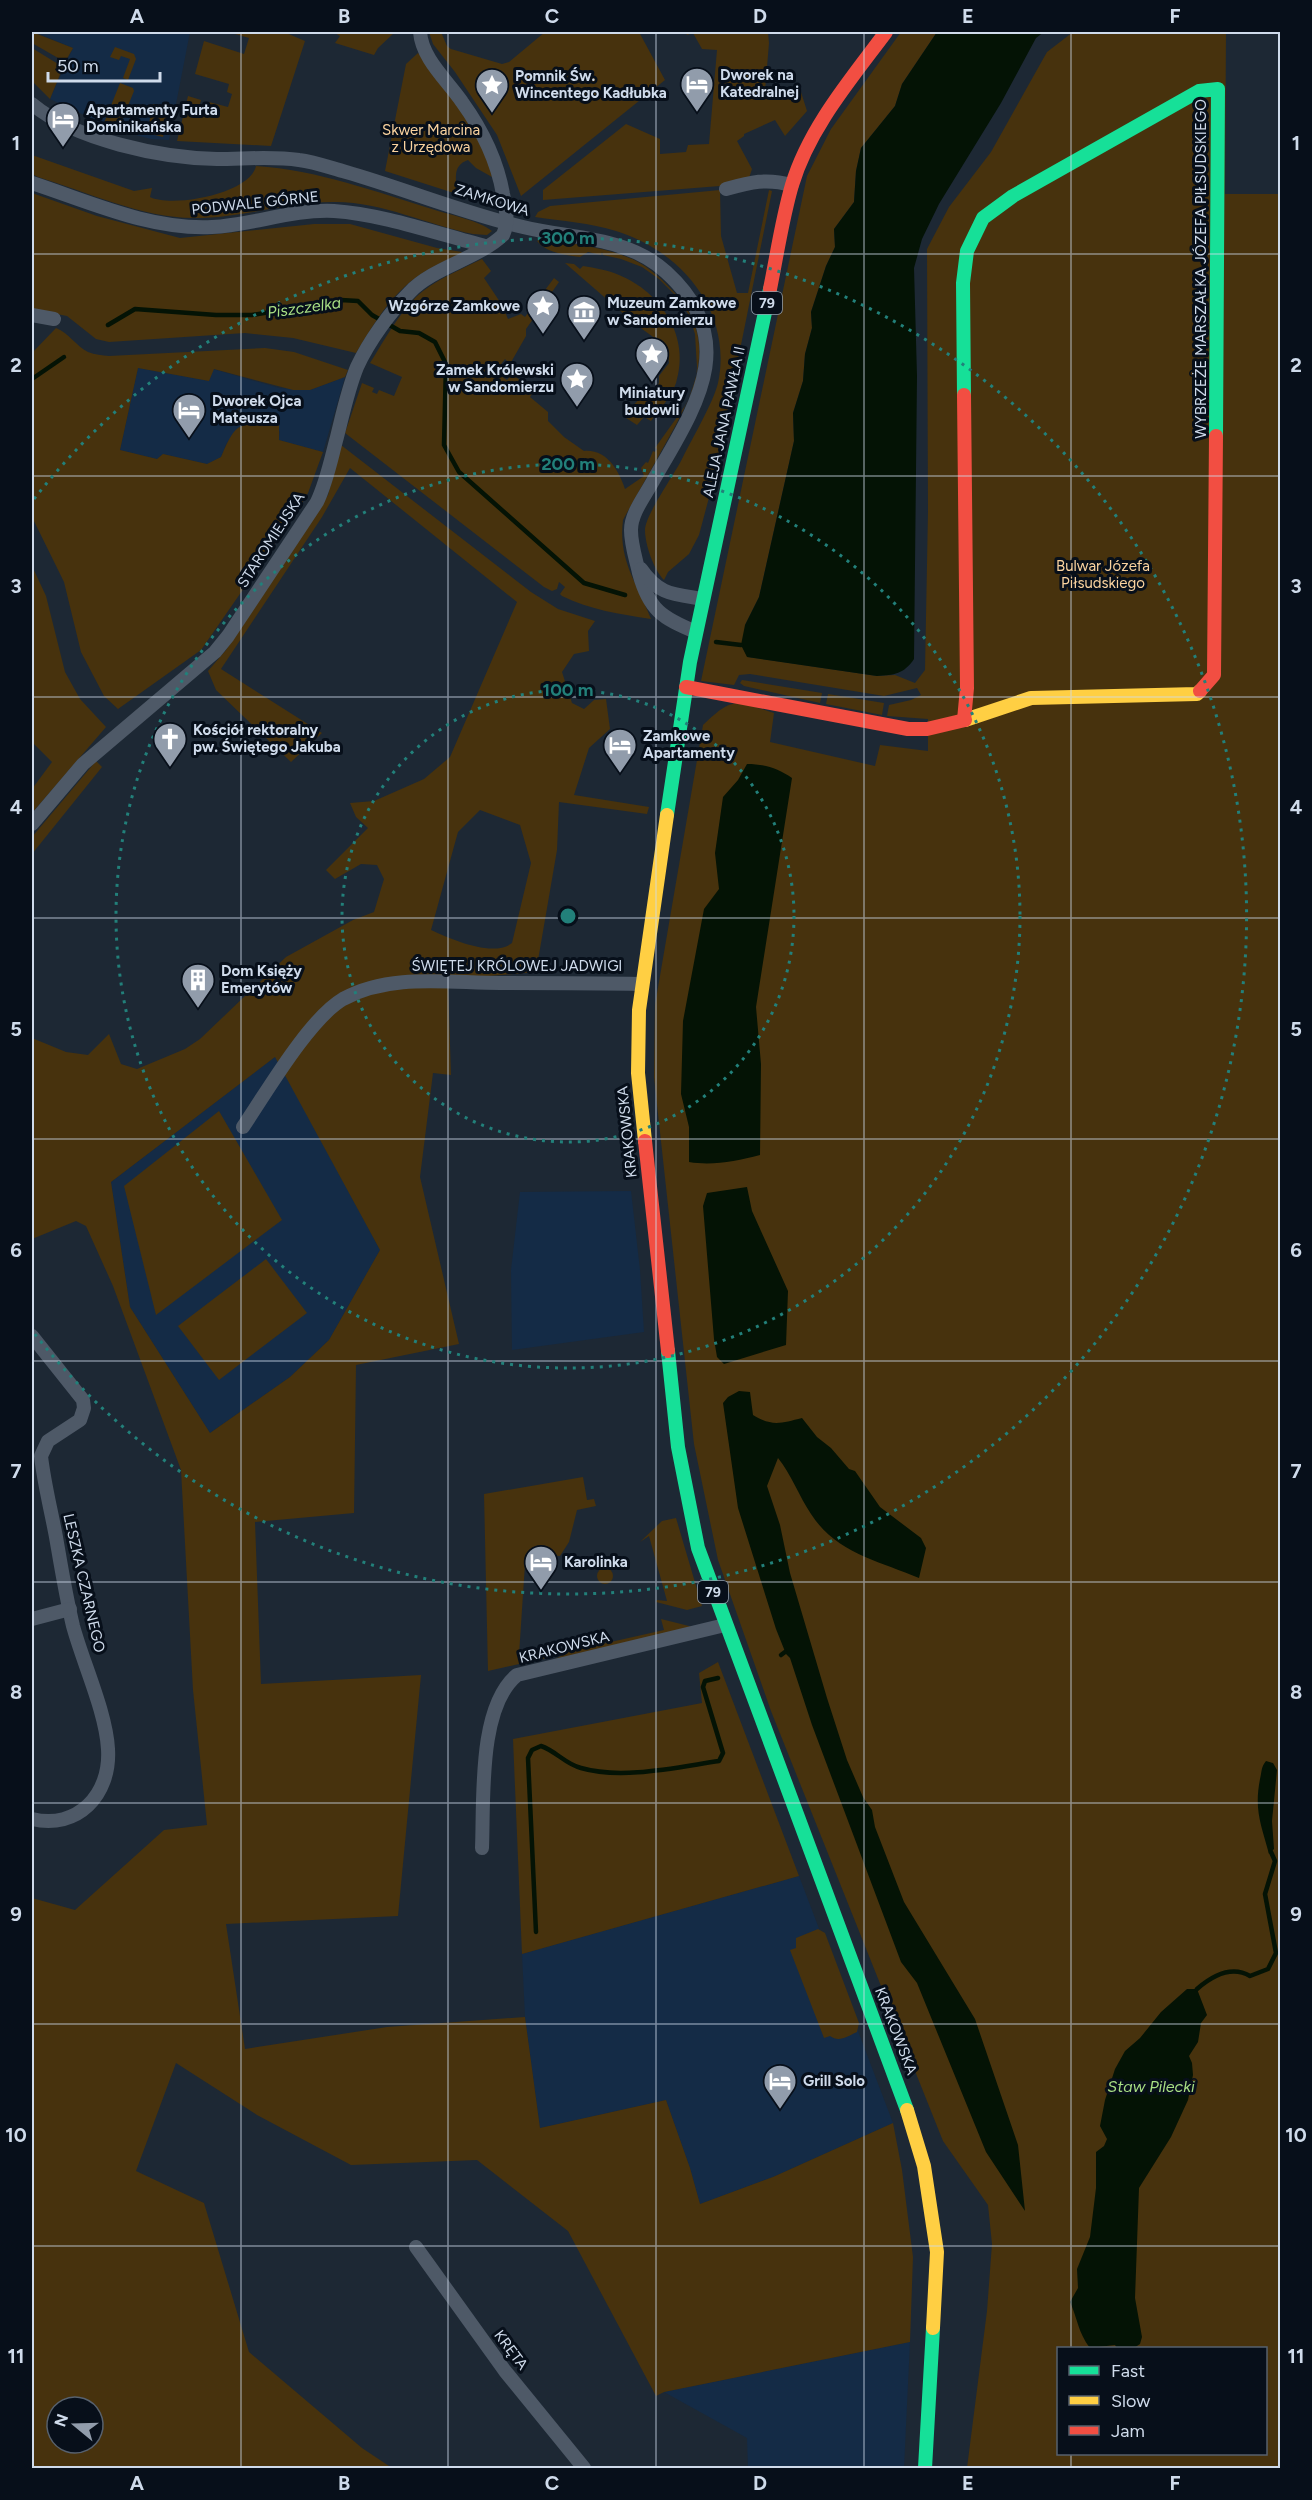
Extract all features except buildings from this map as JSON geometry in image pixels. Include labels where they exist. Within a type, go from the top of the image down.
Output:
[{"type":"main road","name":"ALEJA JANA PAWŁA II","points":[[696,632],[792,185],[800,160],[814,134],[886,32]]},
{"type":"main road","name":"WYBRZEŻE MARSZAŁKA JÓZEFA PIŁSUDSKIEGO","points":[[686,687],[908,729],[927,729],[964,720],[1031,698],[1197,694],[1214,675],[1218,89],[1199,91],[1013,196],[983,218],[967,251],[963,283],[967,688],[964,720]]},
{"type":"main road","name":"KRAKOWSKA","points":[[696,632],[637,1017],[639,1086],[678,1447],[698,1548],[885,2048],[909,2114],[924,2166],[937,2252],[925,2469]]},
{"type":"street","points":[[420,32],[423,47],[487,141],[499,173],[507,223]]},
{"type":"street","name":"ZAMKOWA","points":[[32,104],[72,128],[127,146],[214,159],[301,160],[388,184],[507,223],[601,240],[624,247],[646,257],[665,271],[690,300],[704,327],[707,358],[701,392],[693,411],[632,521],[631,530],[644,591],[652,607],[665,618],[696,632]]},
{"type":"street","points":[[726,189],[758,180],[792,185]]},
{"type":"street","name":"PODWALE GÓRNE","points":[[32,183],[160,224],[214,227],[284,214],[314,211],[336,212],[366,215],[485,246]]},
{"type":"street","name":"STAROMIEJSKA","points":[[32,824],[83,764],[200,666],[228,636],[320,495],[355,374],[376,336],[416,286],[503,236],[507,223]]},
{"type":"street","points":[[32,315],[54,319]]},
{"type":"street","name":"ZAMKOWA","points":[[637,562],[650,582],[659,590],[703,599]]},
{"type":"street","name":"ŚWIĘTEJ KRÓLOWEJ JADWIGI","points":[[243,1127],[277,1076],[317,1023],[343,1000],[363,991],[405,982],[641,984]]},
{"type":"street","name":"LESZKA CZARNEGO","points":[[32,1336],[83,1400],[83,1414],[80,1420],[48,1441],[42,1456],[70,1609],[108,1749],[107,1766],[102,1785],[95,1798],[76,1815],[47,1822],[32,1818]]},
{"type":"street","points":[[32,1619],[70,1609]]},
{"type":"street","name":"KRAKOWSKA","points":[[482,1848],[491,1721],[506,1684],[517,1675],[725,1625]]},
{"type":"street","name":"KRĘTA","points":[[416,2247],[505,2371],[584,2469]]},
{"type":"shaded area","points":[[35,32],[190,32],[169,140],[151,139],[116,130],[50,99],[73,48]]},
{"type":"shaded area","points":[[138,368],[209,381],[213,369],[279,388],[310,390],[345,377],[323,452],[279,440],[280,432],[268,418],[238,429],[226,444],[221,457],[207,464],[163,454],[157,459],[120,450]]},
{"type":"shaded area","points":[[276,1056],[380,1250],[329,1340],[290,1377],[210,1433],[130,1307],[111,1182]]},
{"type":"shaded area","points":[[631,1191],[644,1332],[512,1350],[511,1270],[520,1192]]},
{"type":"shaded area","points":[[799,1876],[893,2123],[773,2177],[700,2204],[666,2100],[540,2128],[525,2017],[522,1954]]},
{"type":"shaded area","points":[[910,2342],[904,2468],[748,2468],[747,2438],[664,2392]]},
{"type":"green space","points":[[32,32],[73,48],[65,62],[32,43]]},
{"type":"green space","points":[[228,32],[284,32],[305,41],[271,146],[177,141],[188,96],[201,100],[200,104],[208,106],[209,102],[228,107],[232,94],[227,92],[229,84],[195,74],[204,41],[244,54],[249,38]]},
{"type":"green space","points":[[333,32],[394,33],[374,55],[335,43],[340,36]]},
{"type":"green space","points":[[429,32],[441,32],[447,46],[451,49],[502,64],[509,62],[545,32],[639,32],[665,80],[521,196],[497,135],[455,72],[433,44]]},
{"type":"green space","points":[[685,32],[768,32],[765,91],[800,89],[807,111],[785,136],[775,120],[744,134],[737,141],[752,169],[749,178],[720,186],[543,200],[543,190],[626,124],[660,139],[660,154],[686,152],[688,145],[709,144],[717,50],[702,49],[693,33],[687,35]]},
{"type":"green space","name":"Bulwar Józefa Piłsudskiego","points":[[901,32],[937,32],[902,84],[895,106],[861,148],[856,171],[854,202],[834,229],[835,247],[826,266],[811,312],[812,328],[805,354],[803,381],[793,413],[794,441],[759,597],[745,625],[748,657],[877,676],[895,675],[915,683],[925,670],[928,511],[927,249],[949,207],[991,152],[1047,52],[1073,32],[1226,32],[1225,194],[1280,194],[1280,2468],[967,2468],[987,2311],[992,2244],[988,2205],[943,2141],[771,1711],[718,1560],[694,1444],[654,1077],[655,1005],[703,725],[722,709],[736,703],[774,713],[770,742],[875,766],[880,745],[928,751],[928,719],[887,716],[889,705],[921,695],[917,688],[884,696],[750,674],[739,675],[734,685],[701,681],[807,176],[831,129]]},
{"type":"green space","points":[[115,47],[134,54],[136,59],[128,80],[123,78],[130,59],[121,56],[119,60],[110,57]]},
{"type":"green space","points":[[32,48],[63,67],[50,99],[32,81]]},
{"type":"green space","name":"Skwer Marcina z Urzędowa","points":[[418,53],[462,112],[488,162],[492,177],[476,168],[468,160],[459,166],[456,174],[457,194],[385,171],[406,64]]},
{"type":"green space","points":[[120,83],[133,88],[134,91],[121,123],[114,127],[104,123]]},
{"type":"green space","points":[[153,104],[170,108],[163,137],[147,133]]},
{"type":"green space","points":[[32,155],[134,191],[152,188],[150,197],[175,201],[226,191],[251,176],[256,166],[279,168],[347,183],[465,219],[492,231],[487,235],[473,234],[388,210],[336,202],[301,204],[214,217],[177,217],[157,214],[116,204],[38,177],[32,174]]},
{"type":"green space","points":[[720,190],[721,236],[737,293],[748,293],[769,190],[772,191],[714,479],[699,535],[689,554],[668,572],[664,580],[651,557],[645,530],[646,523],[702,420],[718,383],[721,357],[718,333],[710,309],[697,288],[681,269],[662,253],[640,240],[596,226],[535,217],[538,212],[550,206]]},
{"type":"green space","points":[[32,193],[97,216],[180,238],[314,224],[350,224],[437,248],[462,252],[461,255],[425,272],[399,292],[377,319],[356,353],[293,338],[245,333],[109,342],[96,339],[67,316],[32,309]]},
{"type":"green space","points":[[542,238],[617,253],[639,263],[656,275],[671,289],[687,309],[696,328],[699,348],[697,372],[695,334],[689,315],[675,295],[659,279],[642,267],[603,255],[602,252],[601,255],[588,252],[580,257],[551,251],[537,241]]},
{"type":"green space","points":[[482,259],[491,271],[484,278],[502,305],[508,319],[521,314],[525,317],[554,278],[559,282],[526,329],[526,336],[510,364],[505,359],[495,372],[507,380],[512,374],[534,391],[530,397],[548,412],[548,421],[564,437],[584,451],[592,451],[605,457],[619,475],[625,489],[644,476],[641,468],[646,462],[648,463],[653,451],[655,452],[657,449],[655,448],[686,404],[623,520],[622,535],[626,560],[651,619],[605,611],[573,601],[560,594],[565,587],[559,582],[557,589],[552,591],[544,587],[345,433],[362,383],[374,388],[372,392],[377,394],[379,390],[394,396],[402,377],[370,363],[403,312],[431,285]]},
{"type":"green space","points":[[565,263],[574,264],[580,269],[583,266],[619,275],[648,293],[669,318],[676,333],[680,366],[674,388],[651,421],[644,417],[637,425],[623,416],[646,392],[650,395],[659,383],[659,376],[669,363],[667,347],[638,326],[639,317],[634,314],[625,315]]},
{"type":"green space","points":[[56,328],[84,349],[98,355],[265,348],[294,352],[348,370],[345,377],[310,390],[293,390],[214,369],[209,381],[138,368],[120,450],[157,459],[163,454],[207,464],[221,457],[230,437],[238,428],[264,421],[279,421],[279,440],[323,452],[308,493],[296,513],[201,650],[118,709],[104,696],[81,652],[64,582],[32,517],[32,353]]},
{"type":"green space","points":[[697,372],[696,382],[686,404],[692,388]]},
{"type":"green space","points":[[341,445],[531,592],[558,609],[595,621],[588,631],[589,651],[574,654],[562,672],[572,703],[584,709],[594,700],[606,699],[610,729],[589,748],[574,795],[649,807],[647,814],[559,802],[557,850],[536,972],[489,976],[448,983],[451,1075],[433,1073],[420,1177],[459,1344],[356,1365],[354,1513],[255,1522],[261,1684],[421,1675],[398,1916],[226,1924],[245,2049],[387,2027],[525,2017],[540,2128],[666,2100],[700,2204],[773,2177],[893,2123],[902,2170],[913,2257],[910,2342],[664,2392],[656,2396],[568,2231],[477,2160],[351,2165],[257,2115],[176,2063],[136,2171],[204,2203],[249,2352],[362,2448],[392,2468],[32,2468],[32,1898],[75,1910],[164,1830],[207,1825],[193,1690],[181,1470],[113,1286],[86,1226],[76,1221],[32,1239],[32,1038],[66,1052],[88,1055],[109,1034],[121,1064],[137,1069],[185,1049],[200,1039],[286,957],[353,920],[374,912],[384,879],[377,865],[361,864],[335,879],[326,870],[368,828],[356,817],[350,803],[374,801],[424,779],[450,757],[517,602],[350,468],[322,517],[221,669],[322,733],[291,762],[216,690],[208,671],[226,650],[328,495]],"holes":[[[480,810],[520,825],[531,863],[512,943],[494,949],[483,948],[431,930],[458,832]],[[275,1057],[380,1250],[329,1340],[290,1377],[210,1433],[130,1307],[111,1182]]]},
{"type":"green space","points":[[32,566],[46,596],[65,672],[80,699],[106,727],[32,813],[32,789],[52,762],[32,742]]},
{"type":"green space","points":[[742,680],[822,693],[820,703],[744,686],[740,683]]},
{"type":"green space","points":[[828,694],[884,703],[882,715],[826,704]]},
{"type":"green space","points":[[96,761],[102,767],[32,854],[32,837]]},
{"type":"green space","points":[[219,1111],[282,1220],[156,1315],[124,1186]]},
{"type":"green space","points":[[266,1259],[307,1313],[219,1380],[178,1326]]},
{"type":"green space","points":[[583,1477],[587,1500],[594,1499],[596,1506],[577,1510],[569,1542],[560,1556],[533,1554],[532,1564],[525,1564],[519,1655],[551,1657],[488,1671],[484,1494]]},
{"type":"green space","points":[[676,1518],[702,1606],[687,1610],[656,1602],[657,1600],[667,1601],[649,1536],[640,1542],[662,1521]]},
{"type":"green space","points":[[602,1568],[608,1568],[613,1576],[611,1582],[602,1584],[597,1579],[597,1573]]},
{"type":"green space","points":[[661,1619],[693,1627],[549,1662],[561,1656],[562,1653],[664,1630]]},
{"type":"green space","points":[[718,1662],[799,1876],[522,1954],[513,1739],[702,1703],[699,1673]]},
{"type":"green space","points":[[818,1929],[825,1933],[859,2023],[857,2032],[840,2039],[830,2036],[824,2038],[790,1950],[796,1948],[796,1938]]},
{"type":"water","points":[[937,32],[1044,32],[1036,38],[1001,103],[939,204],[922,239],[914,268],[917,376],[914,659],[898,673],[877,676],[747,657],[741,645],[745,625],[759,597],[794,441],[793,413],[803,381],[805,354],[812,328],[811,312],[826,266],[835,247],[834,229],[854,202],[856,171],[861,148],[895,106],[902,84]]},
{"type":"water","points":[[747,764],[771,767],[792,778],[756,1007],[761,1064],[760,1155],[716,1163],[689,1162],[689,1127],[681,1094],[683,1021],[704,909],[719,889],[715,853],[723,797],[738,780]]},
{"type":"water","points":[[747,1187],[752,1211],[788,1291],[786,1345],[724,1364],[717,1357],[714,1339],[703,1206],[707,1193]]},
{"type":"water","points":[[739,1391],[750,1392],[753,1415],[760,1419],[777,1423],[802,1418],[817,1437],[831,1448],[849,1469],[855,1471],[880,1507],[921,1538],[926,1548],[919,1578],[874,1561],[846,1547],[821,1527],[811,1514],[778,1458],[767,1486],[780,1525],[790,1573],[847,1760],[863,1797],[872,1810],[875,1827],[904,1902],[975,2019],[1018,2145],[1025,2211],[986,2152],[917,1983],[901,1962],[812,1725],[790,1658],[786,1654],[776,1629],[738,1508],[723,1403]]},
{"type":"water","points":[[1266,1761],[1273,1763],[1277,1770],[1272,1821],[1274,1849],[1269,1854],[1259,1817],[1258,1800],[1262,1769]]},
{"type":"water","name":"Staw Pilecki","points":[[1187,1989],[1197,1989],[1207,2015],[1201,2023],[1198,2042],[1189,2056],[1193,2075],[1188,2100],[1171,2137],[1139,2188],[1135,2298],[1142,2337],[1140,2344],[1136,2347],[1116,2347],[1115,2345],[1089,2347],[1070,2302],[1078,2288],[1077,2269],[1090,2237],[1096,2188],[1096,2152],[1104,2146],[1107,2139],[1100,2126],[1105,2100],[1115,2069],[1125,2051],[1140,2038],[1161,2012]]},
{"type":"waterway","name":"Piszczelka","points":[[108,325],[135,309],[216,315],[252,315],[341,300],[358,301],[372,315],[400,331],[419,333],[435,342],[446,364],[444,445],[459,472],[584,583],[625,595]]},
{"type":"waterway","name":"Piszczelka","points":[[32,379],[64,357]]},
{"type":"waterway","name":"Piszczelka","points":[[716,642],[741,645]]},
{"type":"waterway","points":[[781,1655],[785,1652]]},
{"type":"waterway","points":[[536,1932],[528,1758],[532,1750],[541,1746],[575,1766],[614,1773],[668,1769],[719,1761],[723,1753],[703,1687],[705,1681],[718,1678]]},
{"type":"waterway","points":[[1197,1989],[1215,1976],[1229,1972],[1250,1976],[1268,1969],[1276,1953],[1265,1894],[1275,1861],[1271,1852]]},
{"type":"traffic: fast","points":[[964,395],[963,283],[967,251],[983,218],[1013,196],[1199,91],[1218,89],[1216,436]]},
{"type":"traffic: fast","points":[[667,815],[690,662],[770,289]]},
{"type":"traffic: fast","points":[[668,1351],[678,1447],[698,1548],[907,2110]]},
{"type":"traffic: fast","points":[[925,2468],[933,2328]]},
{"type":"traffic: slow","points":[[965,720],[1031,698],[1197,694],[1200,691]]},
{"type":"traffic: slow","points":[[645,1141],[638,1073],[639,1010],[667,815]]},
{"type":"traffic: slow","points":[[907,2110],[924,2166],[937,2252],[933,2328]]},
{"type":"traffic: jam","points":[[770,289],[785,211],[799,164],[832,105],[886,32]]},
{"type":"traffic: jam","points":[[964,395],[967,688],[964,720]]},
{"type":"traffic: jam","points":[[1200,691],[1214,675],[1216,436]]},
{"type":"traffic: jam","points":[[686,687],[908,729],[927,729],[965,720]]},
{"type":"traffic: jam","points":[[645,1141],[668,1351]]},
{"type":"place","name":"Dworek na Katedralnej","points":[[697,113]]},
{"type":"place","name":"Pomnik Św. Wincentego Kadłubka","points":[[492,114]]},
{"type":"place","name":"Apartamenty Furta Dominikańska","points":[[63,148]]},
{"type":"place","name":"Wzgórze Zamkowe","points":[[543,335]]},
{"type":"place","name":"Muzeum Zamkowe w Sandomierzu","points":[[584,341]]},
{"type":"place","name":"Miniatury budowli","points":[[652,383]]},
{"type":"place","name":"Zamek Królewski w Sandomierzu","points":[[577,408]]},
{"type":"place","name":"Dworek Ojca Mateusza","points":[[189,439]]},
{"type":"place","name":"Kościół rektoralny pw. Świętego Jakuba","points":[[170,768]]},
{"type":"place","name":"Zamkowe Apartamenty","points":[[620,774]]},
{"type":"place","name":"Dom Księży Emerytów","points":[[198,1009]]},
{"type":"place","name":"Karolinka","points":[[541,1591]]},
{"type":"place","name":"Grill Solo","points":[[780,2110]]}]
